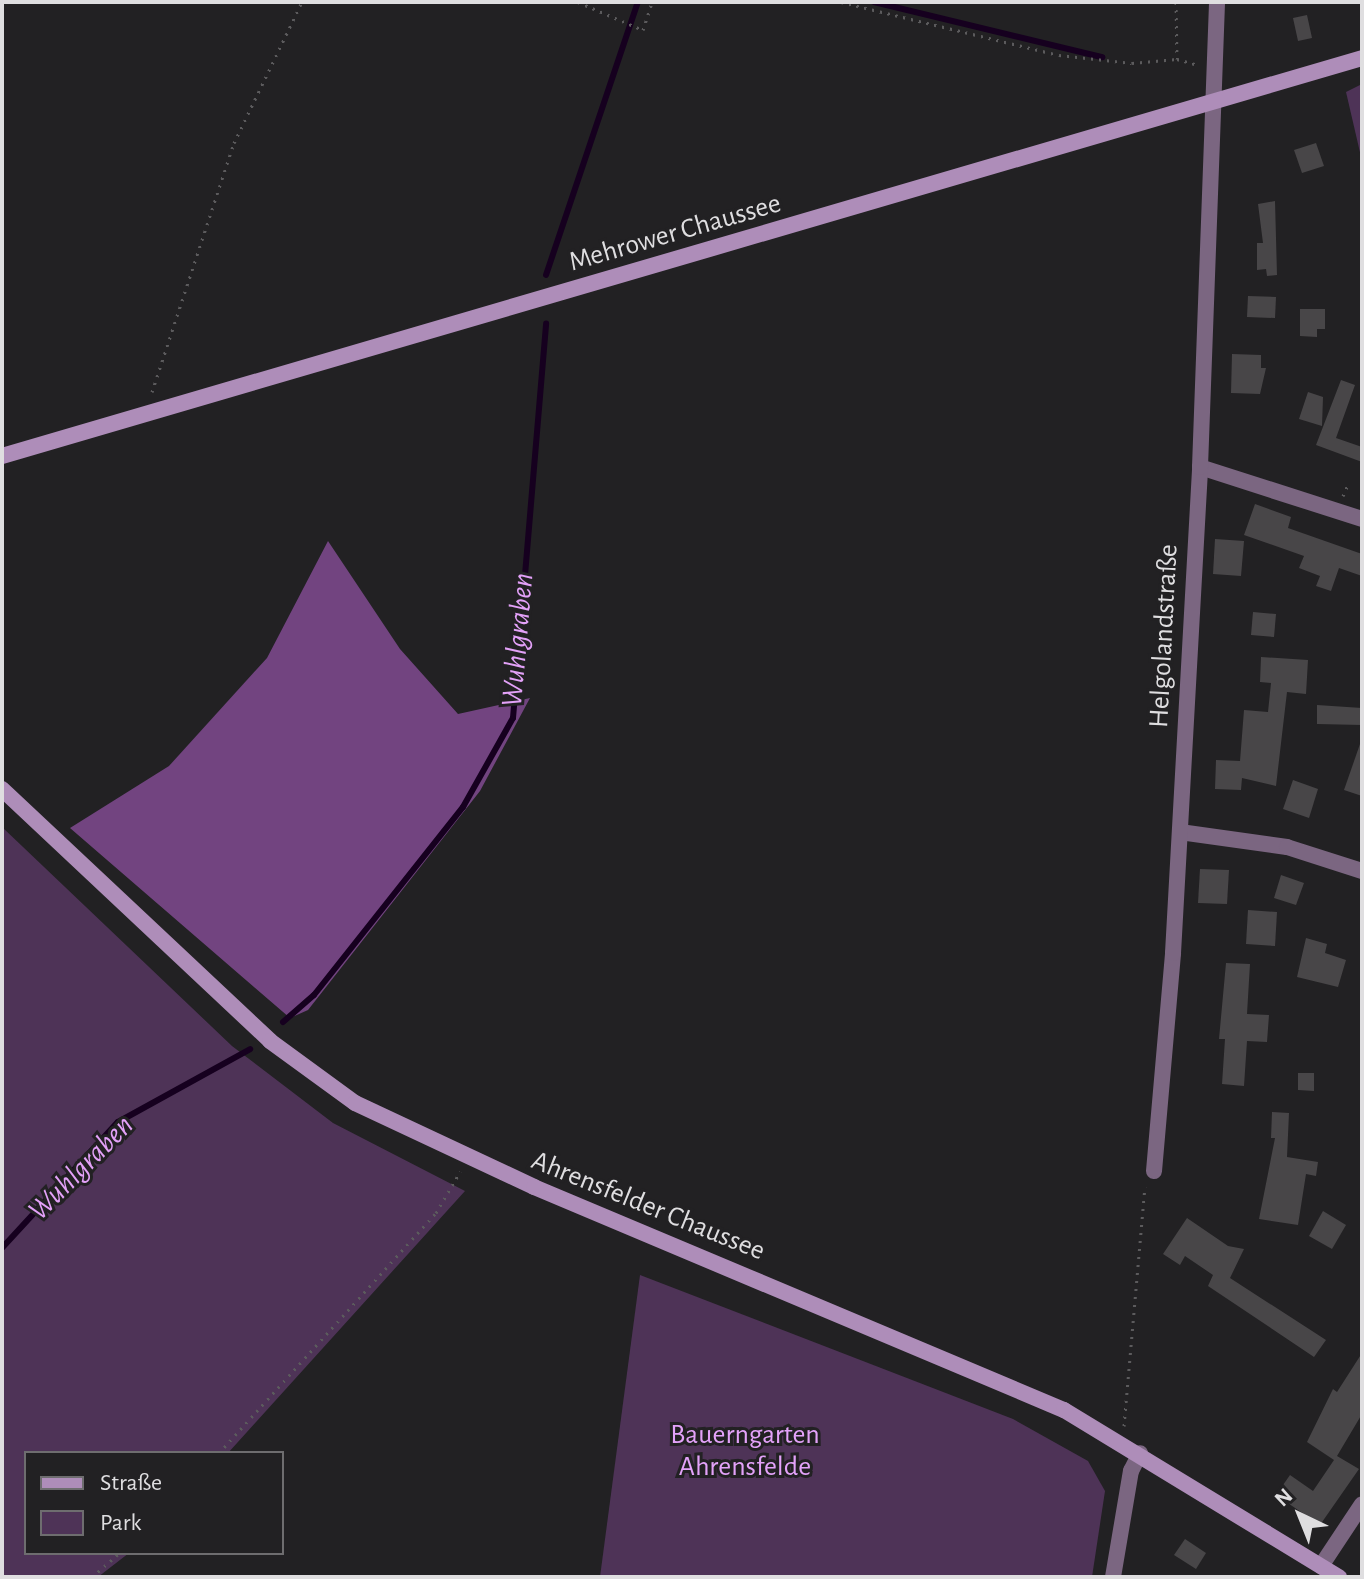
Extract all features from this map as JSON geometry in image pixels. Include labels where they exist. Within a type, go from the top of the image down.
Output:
[{"type":"main road","name":"Mehrower Chaussee","points":[[2,456],[1214,104],[1362,58]]},
{"type":"main road","name":"Ahrensfelder Chaussee","points":[[2,789],[307,1070],[367,1110],[466,1158],[969,1366],[1122,1442],[1339,1577]]},
{"type":"street","name":"Helgolandstraße","points":[[1154,1171],[1180,832],[1200,467],[1217,2]]},
{"type":"street","points":[[1200,467],[1362,519]]},
{"type":"street","points":[[1180,832],[1272,844],[1362,871]]},
{"type":"street","points":[[1113,1577],[1131,1471],[1140,1453]]},
{"type":"street","points":[[1321,1566],[1362,1504]]},
{"type":"path","points":[[155,411],[150,386],[234,143],[302,2]]},
{"type":"path","points":[[578,2],[643,30],[652,2]]},
{"type":"path","points":[[841,2],[1059,55],[1132,63],[1177,59],[1215,66]]},
{"type":"path","points":[[1176,2],[1177,59]]},
{"type":"path","points":[[1344,494],[1349,482]]},
{"type":"path","points":[[221,1451],[436,1213],[466,1158]]},
{"type":"path","points":[[1122,1442],[1140,1277],[1138,1244],[1146,1182],[1154,1171]]},
{"type":"path","points":[[92,1577],[118,1555]]},
{"type":"green space","points":[[1362,84],[1362,161],[1346,92]]},
{"type":"green space","points":[[2,827],[232,1046],[333,1123],[465,1191],[230,1451],[24,1451],[24,1555],[126,1555],[98,1577],[2,1577]]},
{"type":"green space","name":"Bauerngarten Ahrensfelde","points":[[640,1275],[1013,1419],[1088,1461],[1105,1491],[1092,1577],[600,1577]]},
{"type":"shaded area","points":[[328,541],[400,649],[458,714],[530,698],[480,791],[308,1010],[290,1018],[70,828],[169,766],[267,658]]},
{"type":"building","points":[[1307,15],[1312,38],[1298,41],[1293,18]]},
{"type":"building","points":[[1316,143],[1324,166],[1302,173],[1294,150]]},
{"type":"building","points":[[1275,201],[1277,275],[1267,276],[1266,269],[1257,270],[1257,243],[1263,243],[1258,204]]},
{"type":"building","points":[[1248,296],[1276,297],[1275,318],[1247,317]]},
{"type":"building","points":[[1300,309],[1325,309],[1325,329],[1317,329],[1317,337],[1300,336]]},
{"type":"building","points":[[1232,354],[1261,355],[1261,368],[1266,368],[1260,394],[1231,393]]},
{"type":"building","points":[[1341,380],[1355,385],[1336,438],[1362,447],[1362,462],[1316,445]]},
{"type":"building","points":[[1308,392],[1323,397],[1322,426],[1299,419]]},
{"type":"building","points":[[1255,504],[1291,517],[1288,528],[1362,554],[1362,576],[1339,568],[1331,591],[1316,586],[1320,576],[1299,568],[1304,556],[1244,535]]},
{"type":"building","points":[[1215,539],[1244,541],[1241,576],[1213,574]]},
{"type":"building","points":[[1253,612],[1276,614],[1274,637],[1251,635]]},
{"type":"building","points":[[1261,657],[1308,660],[1306,694],[1287,692],[1276,786],[1242,778],[1241,790],[1215,789],[1216,760],[1240,761],[1244,710],[1268,712],[1271,683],[1260,682]]},
{"type":"building","points":[[1317,705],[1362,708],[1362,725],[1317,724]]},
{"type":"building","points":[[1362,745],[1362,796],[1344,790]]},
{"type":"building","points":[[1293,780],[1318,789],[1309,818],[1283,809]]},
{"type":"building","points":[[1200,869],[1229,870],[1227,904],[1198,903]]},
{"type":"building","points":[[1281,875],[1304,883],[1296,905],[1274,898]]},
{"type":"building","points":[[1248,910],[1277,912],[1275,946],[1246,944]]},
{"type":"building","points":[[1306,938],[1327,944],[1325,953],[1346,960],[1338,987],[1297,977]]},
{"type":"building","points":[[1226,963],[1250,964],[1247,1014],[1269,1015],[1267,1042],[1247,1041],[1244,1086],[1222,1084],[1225,1039],[1219,1039]]},
{"type":"building","points":[[1298,1073],[1314,1073],[1314,1091],[1298,1090]]},
{"type":"building","points":[[1272,1112],[1289,1113],[1287,1157],[1318,1162],[1316,1176],[1306,1174],[1298,1225],[1259,1219],[1275,1138],[1271,1138]]},
{"type":"building","points":[[1323,1211],[1346,1225],[1332,1249],[1309,1236]]},
{"type":"building","points":[[1187,1218],[1228,1246],[1244,1249],[1230,1278],[1326,1340],[1314,1357],[1208,1286],[1213,1275],[1185,1256],[1180,1265],[1163,1254]]},
{"type":"building","points":[[1362,1353],[1362,1414],[1337,1456],[1359,1469],[1320,1525],[1276,1495],[1290,1475],[1313,1491],[1334,1460],[1307,1442],[1333,1389],[1337,1392]]},
{"type":"building","points":[[1185,1539],[1206,1553],[1196,1569],[1174,1555]]},
{"type":"waterway","name":"Wuhlgraben","points":[[546,275],[638,2]]},
{"type":"waterway","points":[[874,2],[1102,57]]},
{"type":"waterway","name":"Wuhlgraben","points":[[283,1022],[314,995],[463,807],[513,718],[546,323]]},
{"type":"waterway","name":"Wuhlgraben","points":[[2,1248],[118,1122],[250,1049]]}]
